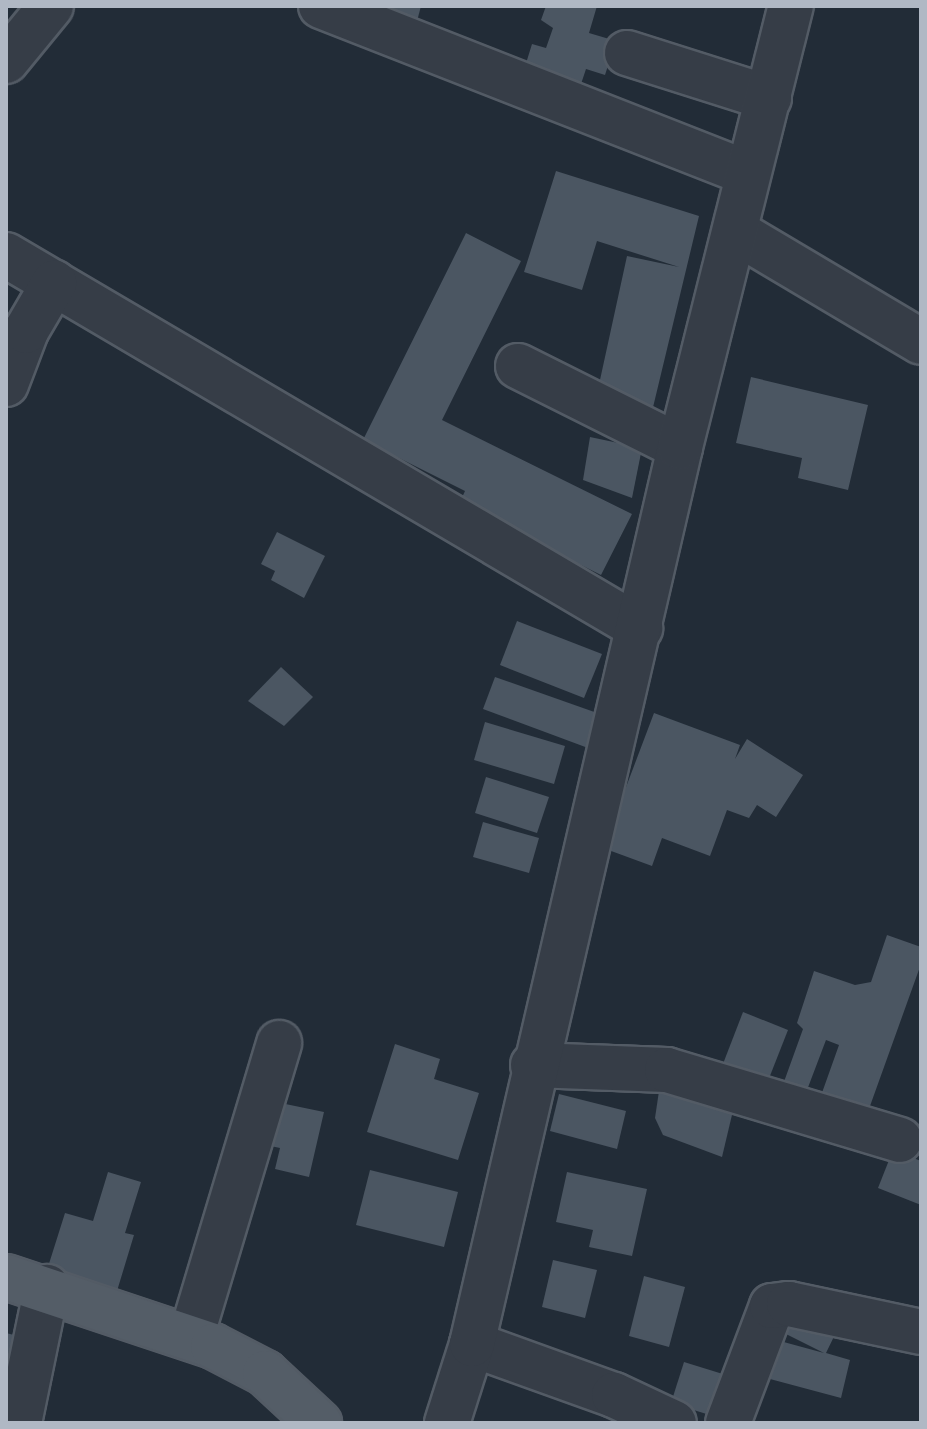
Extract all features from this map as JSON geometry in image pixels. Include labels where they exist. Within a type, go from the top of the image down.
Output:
[{"type":"main road","points":[[6,1277],[47,1287],[191,1337],[265,1373],[319,1423]]},
{"type":"street","points":[[6,61],[51,6]]},
{"type":"street","points":[[447,1423],[472,1344],[533,1065],[640,628],[680,447],[791,6]]},
{"type":"street","points":[[345,11],[748,173]]},
{"type":"street","points":[[627,53],[769,98]]},
{"type":"street","points":[[736,232],[921,342]]},
{"type":"street","points":[[6,255],[640,628]]},
{"type":"street","points":[[6,384],[26,331],[54,283]]},
{"type":"street","points":[[518,366],[680,447]]},
{"type":"street","points":[[191,1337],[279,1043]]},
{"type":"street","points":[[533,1065],[667,1070],[900,1140]]},
{"type":"street","points":[[19,1423],[47,1287]]},
{"type":"street","points":[[728,1423],[772,1306],[789,1304],[921,1332]]},
{"type":"street","points":[[472,1344],[614,1395],[674,1423]]},
{"type":"building","points":[[388,6],[421,6],[416,25],[385,17]]},
{"type":"building","points":[[546,6],[597,6],[589,33],[616,41],[605,75],[586,69],[579,90],[523,73],[532,44],[546,48],[553,28],[541,20]]},
{"type":"building","points":[[556,171],[699,216],[649,424],[593,412],[627,256],[679,267],[597,241],[582,290],[524,272]]},
{"type":"building","points":[[466,233],[521,261],[442,420],[632,514],[601,575],[459,504],[465,491],[363,440]]},
{"type":"building","points":[[751,377],[868,405],[848,490],[798,478],[802,458],[736,443]]},
{"type":"building","points":[[590,437],[642,448],[632,498],[583,480]]},
{"type":"building","points":[[277,532],[325,556],[304,598],[271,580],[275,571],[261,564]]},
{"type":"building","points":[[517,621],[602,654],[584,698],[500,665]]},
{"type":"building","points":[[281,667],[313,697],[284,726],[248,701]]},
{"type":"building","points":[[495,677],[600,714],[588,748],[483,709]]},
{"type":"building","points":[[654,713],[740,745],[735,759],[747,739],[803,775],[776,817],[757,805],[749,818],[727,810],[710,856],[662,838],[652,866],[603,848]]},
{"type":"building","points":[[485,722],[565,746],[554,784],[474,760]]},
{"type":"building","points":[[486,777],[549,797],[537,833],[475,813]]},
{"type":"building","points":[[483,822],[539,838],[529,873],[473,857]]},
{"type":"building","points":[[887,935],[921,947],[921,964],[865,1120],[818,1104],[839,1045],[826,1040],[804,1098],[781,1090],[803,1029],[797,1023],[814,971],[855,985],[871,982]]},
{"type":"building","points":[[743,1012],[788,1030],[766,1086],[721,1069]]},
{"type":"building","points":[[395,1044],[440,1059],[434,1079],[479,1093],[458,1160],[367,1132]]},
{"type":"building","points":[[659,1091],[736,1098],[722,1157],[663,1135],[655,1118]]},
{"type":"building","points":[[559,1094],[626,1111],[617,1149],[550,1131]]},
{"type":"building","points":[[271,1101],[324,1112],[309,1177],[275,1169],[280,1148],[261,1144]]},
{"type":"building","points":[[893,1150],[921,1161],[921,1205],[878,1188]]},
{"type":"building","points":[[370,1170],[458,1192],[444,1247],[356,1225]]},
{"type":"building","points":[[108,1172],[141,1182],[125,1233],[134,1235],[117,1291],[47,1270],[65,1213],[93,1221]]},
{"type":"building","points":[[567,1172],[647,1189],[632,1256],[589,1247],[593,1230],[556,1222]]},
{"type":"building","points":[[553,1260],[597,1270],[585,1318],[542,1307]]},
{"type":"building","points":[[644,1276],[685,1287],[669,1347],[629,1336]]},
{"type":"building","points":[[844,1316],[826,1353],[850,1360],[841,1398],[770,1379],[780,1341],[824,1353],[770,1326]]},
{"type":"building","points":[[6,1333],[14,1335],[6,1417]]},
{"type":"building","points":[[684,1362],[726,1375],[713,1416],[671,1403]]}]
